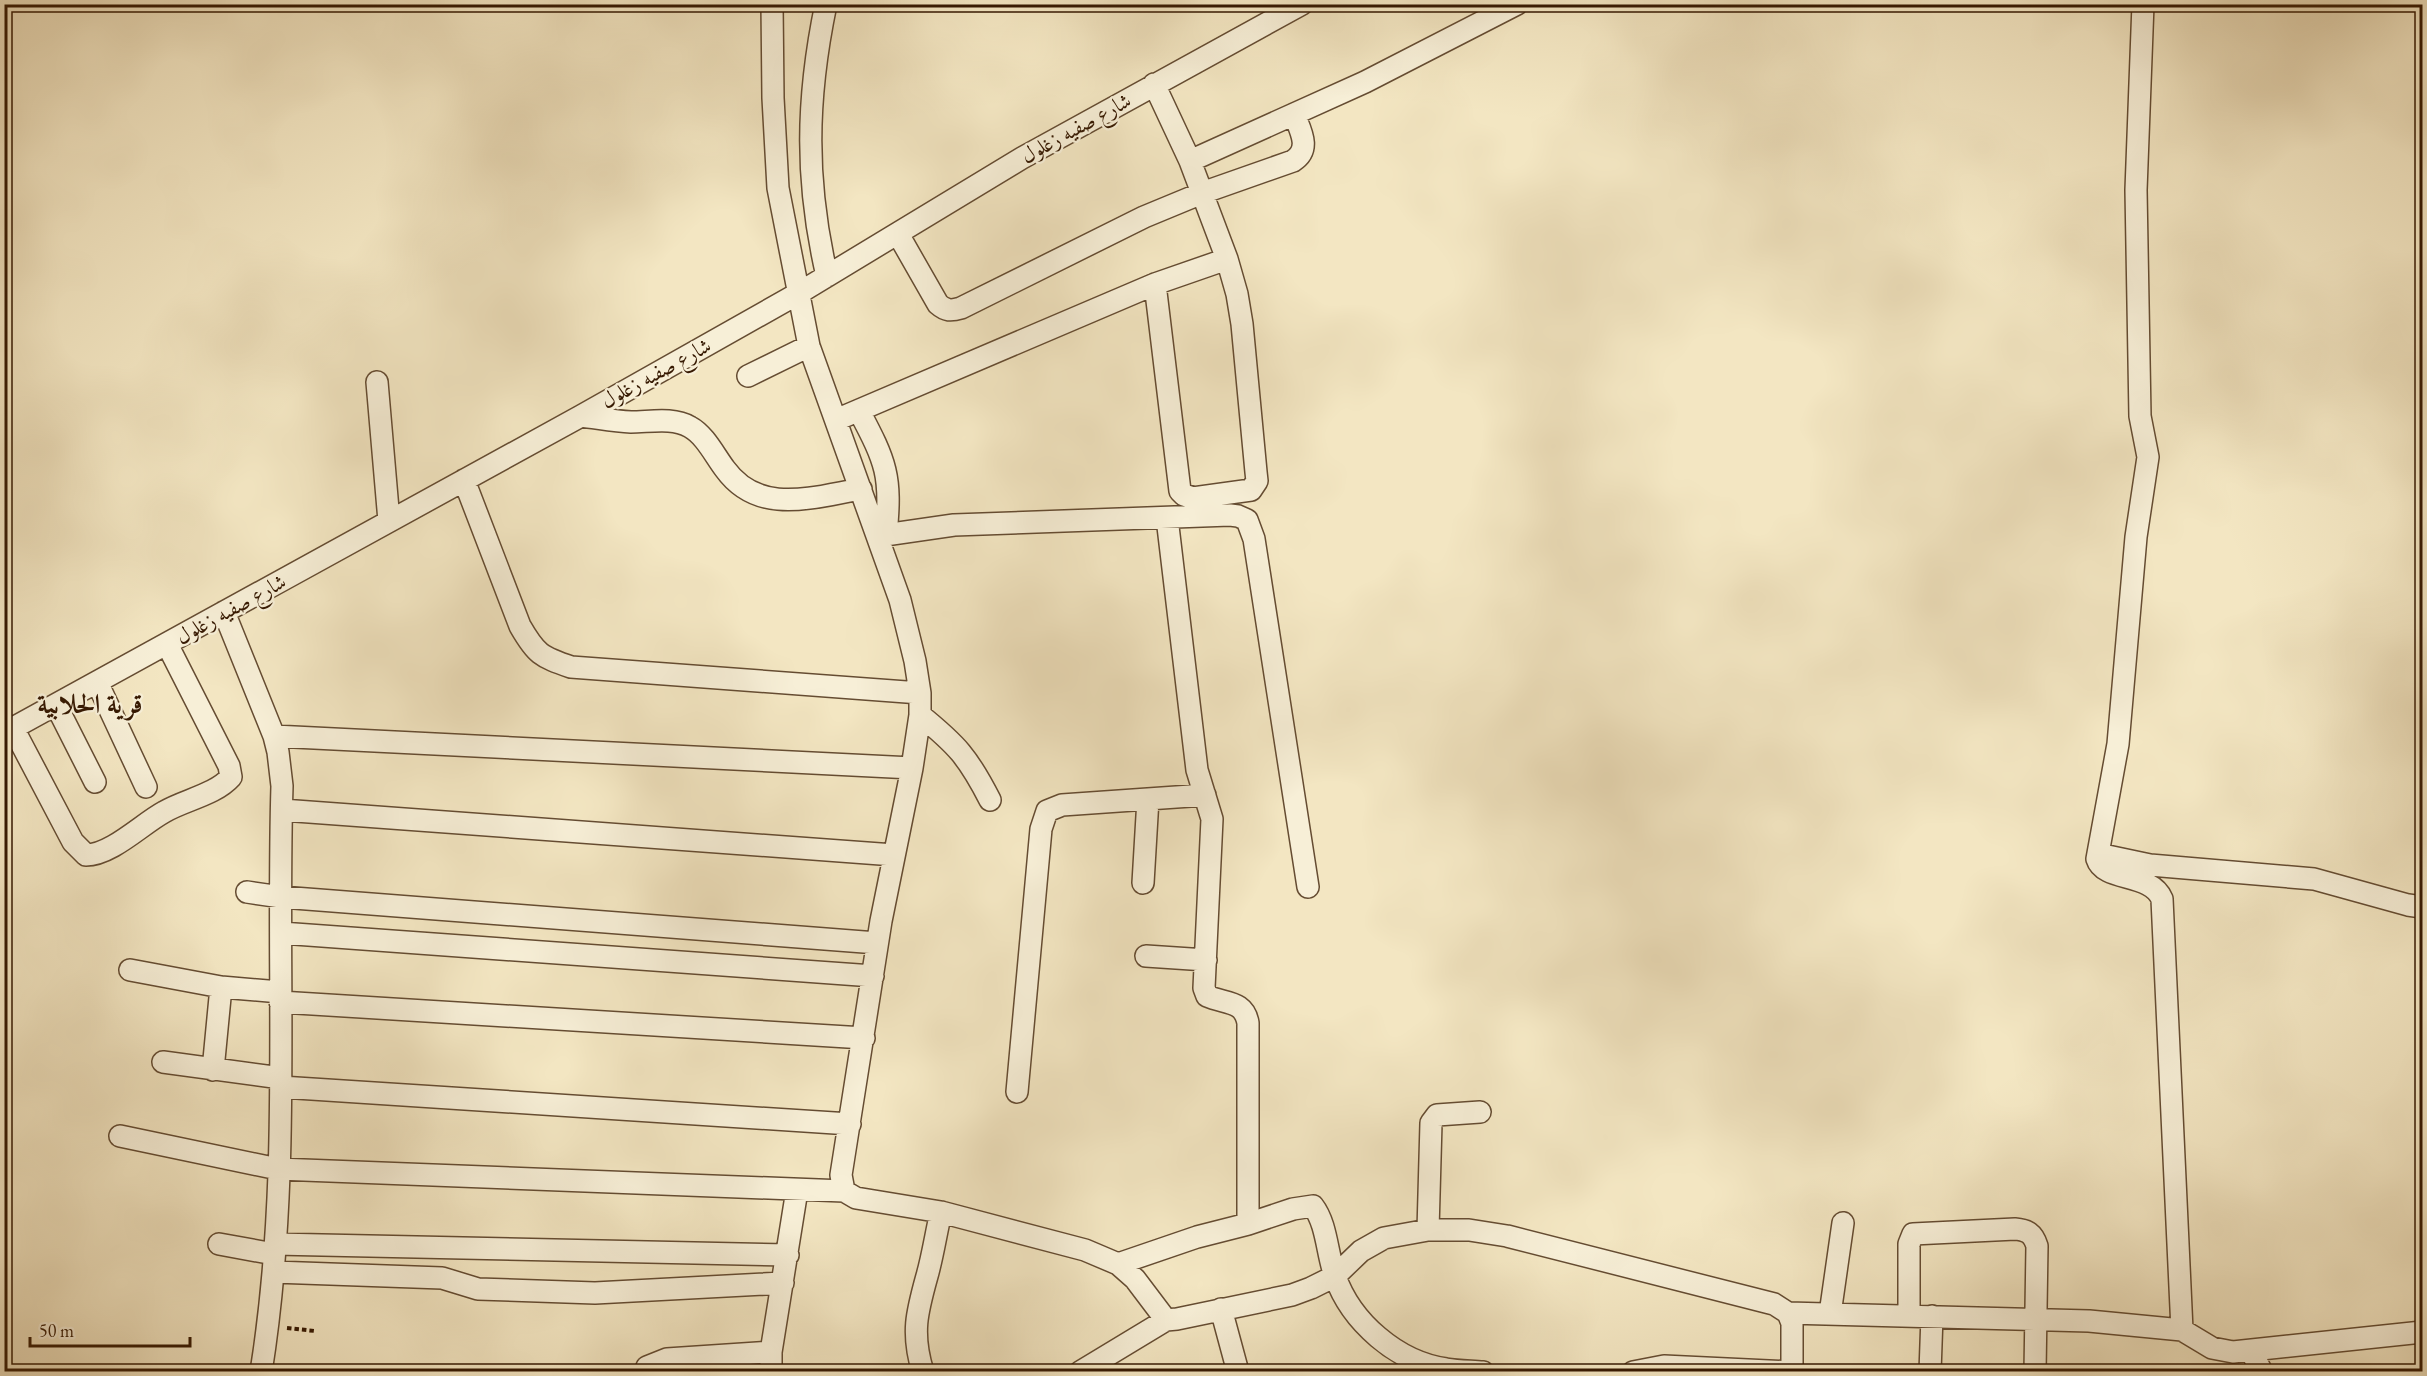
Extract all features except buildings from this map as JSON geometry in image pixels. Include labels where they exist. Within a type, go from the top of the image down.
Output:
[{"type":"street","points":[[772,4],[773,98],[778,188],[809,346],[861,489],[882,535],[915,661],[920,693],[920,715],[912,768],[878,943],[841,1175],[844,1191]]},
{"type":"street","points":[[826,4],[818,44],[809,130],[810,177],[816,230],[827,276]]},
{"type":"street","name":"شارع صفيه زغلول","points":[[9,731],[581,416],[799,293],[1022,158],[1302,4]]},
{"type":"street","points":[[1190,161],[1365,82],[1517,4]]},
{"type":"street","points":[[2143,4],[2136,190],[2140,416],[2148,457],[2136,537],[2118,744],[2098,862],[2101,867],[2154,887],[2162,899],[2182,1330]]},
{"type":"street","points":[[1154,84],[1190,161],[1227,259],[1237,294],[1256,472],[1255,486],[1246,492],[1187,498],[1180,491],[1155,284]]},
{"type":"street","points":[[898,234],[938,304],[945,310],[951,311],[1144,218],[1202,193],[1300,156],[1304,150],[1304,140],[1294,114]]},
{"type":"street","points":[[836,420],[1155,284],[1227,259]]},
{"type":"street","points":[[748,376],[809,346]]},
{"type":"street","points":[[377,382],[389,522]]},
{"type":"street","points":[[859,411],[887,472],[889,504],[882,535]]},
{"type":"street","points":[[581,416],[620,421],[676,422],[692,427],[727,472],[744,489],[760,498],[801,500],[861,489]]},
{"type":"street","points":[[464,480],[520,626],[533,649],[549,660],[571,667],[920,693]]},
{"type":"street","points":[[882,535],[954,525],[1238,516],[1247,520],[1251,529],[1308,887]]},
{"type":"street","points":[[1167,518],[1197,770],[1212,819],[1205,993],[1212,998],[1240,1006],[1245,1011],[1248,1023],[1248,1224]]},
{"type":"street","points":[[224,612],[274,736],[281,768],[281,1083],[274,1257],[268,1326],[261,1371]]},
{"type":"street","points":[[9,731],[73,842],[86,855],[101,852],[164,811],[222,784],[231,777],[229,766],[167,644]]},
{"type":"street","points":[[97,682],[146,787]]},
{"type":"street","points":[[56,705],[95,782]]},
{"type":"street","points":[[920,715],[955,744],[971,764],[990,800]]},
{"type":"street","points":[[274,736],[912,768]]},
{"type":"street","points":[[1017,1092],[1043,818],[1047,811],[1062,805],[1205,795]]},
{"type":"street","points":[[1143,882],[1148,799]]},
{"type":"street","points":[[282,810],[894,855]]},
{"type":"street","points":[[2098,854],[2150,865],[2314,879],[2422,907]]},
{"type":"street","points":[[247,892],[280,897],[878,943]]},
{"type":"street","points":[[281,933],[873,976]]},
{"type":"street","points":[[1146,956],[1206,960]]},
{"type":"street","points":[[130,970],[280,997],[864,1038]]},
{"type":"street","points":[[213,1070],[221,987]]},
{"type":"street","points":[[163,1062],[281,1083],[850,1124]]},
{"type":"street","points":[[1428,1230],[1431,1123],[1437,1115],[1480,1112]]},
{"type":"street","points":[[120,1136],[278,1169],[844,1191],[856,1198],[941,1212],[1085,1250],[1118,1264],[1135,1279],[1166,1320]]},
{"type":"street","points":[[645,1371],[647,1367],[667,1359],[709,1364],[771,1362],[797,1190]]},
{"type":"street","points":[[1118,1264],[1197,1237],[1293,1209],[1313,1206],[1319,1218],[1335,1276],[1348,1304],[1360,1321],[1403,1354],[1442,1370],[1483,1371]]},
{"type":"street","points":[[923,1371],[916,1335],[918,1305],[941,1212]]},
{"type":"street","points":[[1830,1314],[1843,1223]]},
{"type":"street","points":[[1909,1315],[1910,1244],[1913,1234],[2015,1229],[2029,1232],[2034,1237],[2037,1246],[2035,1371]]},
{"type":"street","points":[[1084,1370],[1166,1320],[1177,1320],[1292,1295],[1335,1276],[1369,1244],[1384,1238],[1428,1230],[1469,1230],[1541,1244],[1766,1301],[1788,1313],[2036,1318],[2182,1330],[2212,1348],[2233,1352],[2422,1332]]},
{"type":"street","points":[[219,1244],[274,1257],[442,1278],[478,1288],[595,1293],[783,1283]]},
{"type":"street","points":[[274,1257],[462,1248],[788,1255]]},
{"type":"street","points":[[460,1284],[462,1248]]},
{"type":"street","points":[[1221,1309],[1238,1371]]},
{"type":"street","points":[[1645,1370],[1664,1366],[1791,1371],[1792,1323],[1788,1313]]},
{"type":"street","points":[[1930,1371],[1932,1316]]},
{"type":"street","points":[[2251,1351],[2262,1371]]},
{"type":"path","points":[[268,1326],[315,1331]]},
{"type":"district","name":"قرية الحلابية","points":[[90,704]]}]
